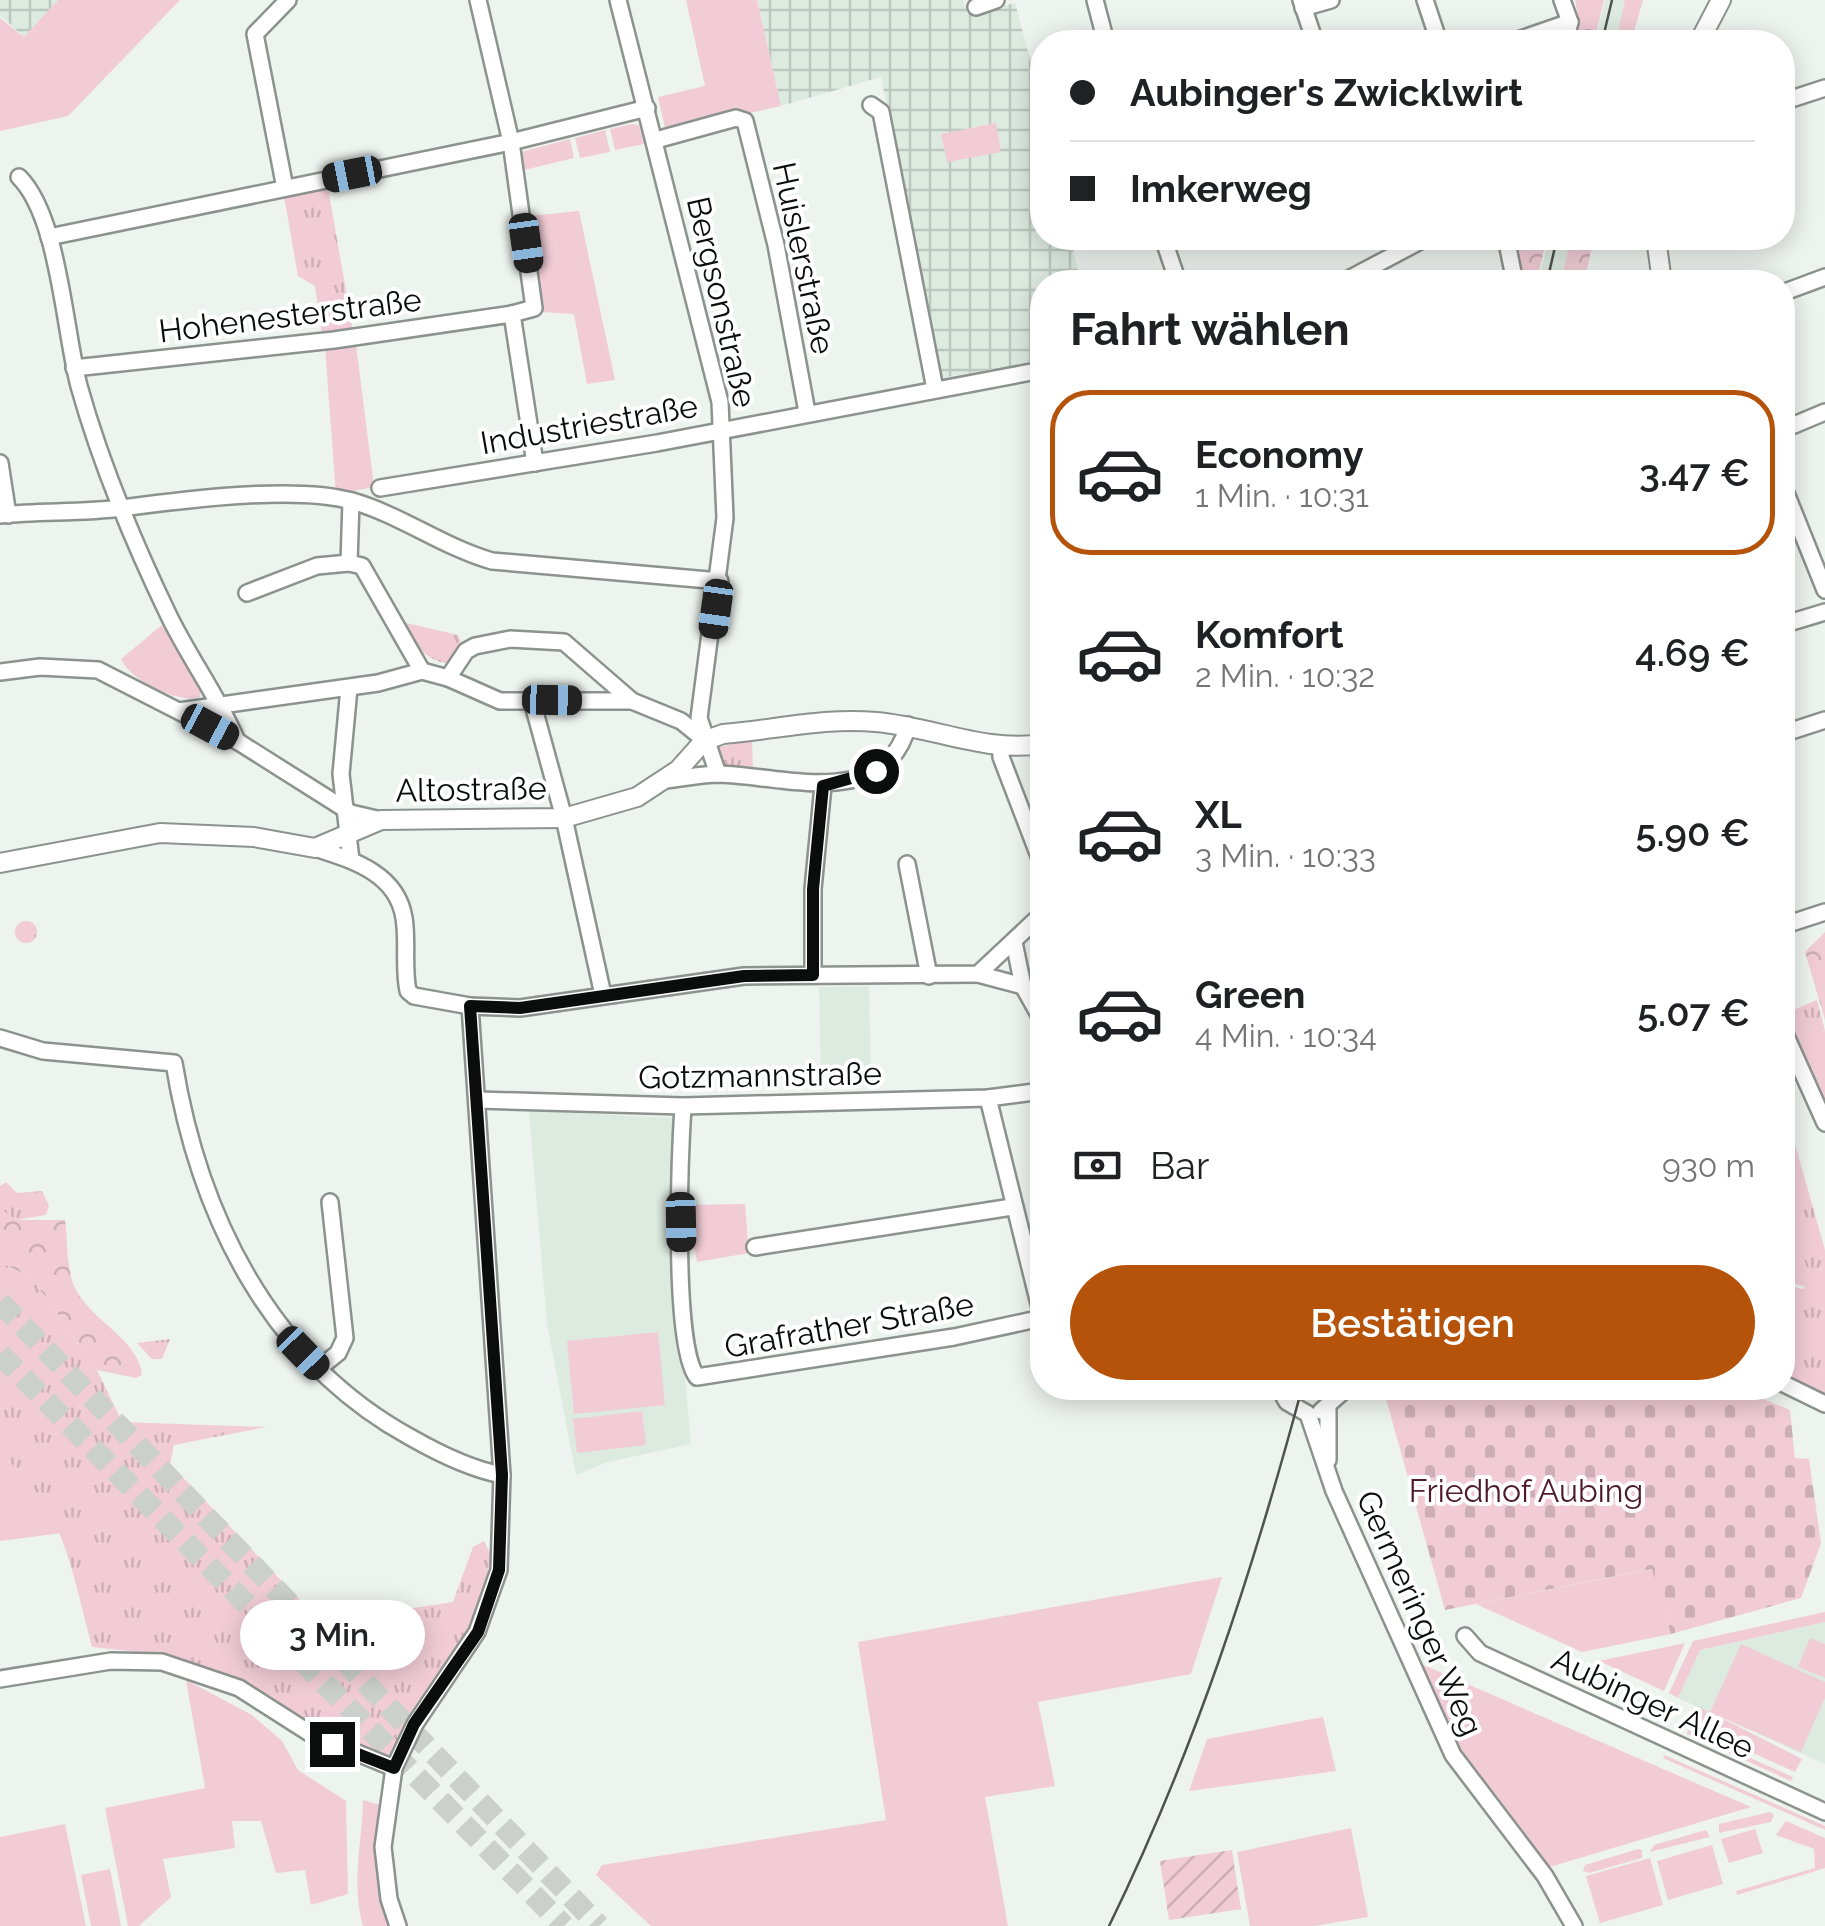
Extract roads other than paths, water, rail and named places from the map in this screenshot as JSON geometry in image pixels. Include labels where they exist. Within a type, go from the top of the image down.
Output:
[{"type":"main road","points":[[1705,30],[1721,0]]},
{"type":"main road","points":[[704,741],[723,734],[871,721],[908,725],[1002,748],[1030,745]]},
{"type":"main road","name":"Altostraße","points":[[0,863],[160,833],[254,837],[314,848],[381,820],[564,818],[637,797],[666,780],[704,741]]},
{"type":"street","points":[[285,188],[255,34],[288,0]]},
{"type":"street","points":[[478,0],[512,142],[534,308],[512,314],[535,462]]},
{"type":"street","name":"Bergsonstraße","points":[[618,0],[656,140],[723,428],[726,503],[720,581],[700,718],[704,741]]},
{"type":"street","points":[[976,6],[996,0]]},
{"type":"street","points":[[1095,0],[1103,30]]},
{"type":"street","points":[[1310,30],[1302,4],[1331,0]]},
{"type":"street","points":[[1424,0],[1434,30]]},
{"type":"street","points":[[1562,0],[1570,22],[1568,30]]},
{"type":"street","points":[[1547,30],[1570,22]]},
{"type":"street","points":[[1795,98],[1825,88]]},
{"type":"street","points":[[871,104],[881,112],[935,389]]},
{"type":"street","points":[[49,237],[512,142],[647,108]]},
{"type":"street","name":"Huislerstraße","points":[[656,140],[742,117],[769,216],[807,412]]},
{"type":"street","points":[[19,176],[41,203],[74,368],[121,508],[170,617],[221,703],[237,742]]},
{"type":"street","points":[[1366,270],[1403,250]]},
{"type":"street","points":[[1795,289],[1825,277]]},
{"type":"street","name":"Hohenesterstraße","points":[[74,368],[334,340],[512,314]]},
{"type":"street","name":"Industriestraße","points":[[380,488],[1030,372]]},
{"type":"street","points":[[1795,425],[1825,412]]},
{"type":"street","points":[[0,463],[4,515],[295,496],[351,501],[492,562],[720,581]]},
{"type":"street","points":[[349,562],[351,501]]},
{"type":"street","points":[[1795,515],[1825,590]]},
{"type":"street","points":[[248,593],[317,566],[349,562],[362,566],[422,671]]},
{"type":"street","points":[[1795,622],[1825,612]]},
{"type":"street","points":[[448,678],[466,651],[476,646],[543,638],[576,650],[632,701],[682,721],[704,741],[718,774]]},
{"type":"street","points":[[0,672],[54,667],[98,670],[237,742],[343,807],[381,820]]},
{"type":"street","points":[[179,711],[349,688],[422,671],[500,700],[632,701]]},
{"type":"street","points":[[349,688],[341,774],[351,860]]},
{"type":"street","points":[[532,701],[564,818],[603,994]]},
{"type":"street","points":[[1795,730],[1825,720]]},
{"type":"street","points":[[666,780],[718,774],[823,786],[884,766],[902,744],[908,725]]},
{"type":"street","points":[[1002,748],[1000,757],[1030,833]]},
{"type":"street","points":[[813,975],[813,889],[823,786]]},
{"type":"street","points":[[314,848],[351,860],[387,881],[396,893],[404,917],[408,991],[414,996],[470,1006],[520,1008],[744,976],[978,974],[1022,986]]},
{"type":"street","points":[[906,864],[929,976]]},
{"type":"street","points":[[1795,922],[1825,912]]},
{"type":"street","points":[[978,974],[1030,926]]},
{"type":"street","points":[[1014,942],[1022,986],[1030,1000]]},
{"type":"street","points":[[398,1926],[389,1899],[383,1847],[394,1768],[414,1724],[478,1632],[499,1570],[502,1475],[470,1006]]},
{"type":"street","points":[[0,1038],[43,1051],[174,1063],[191,1144],[218,1220],[253,1290],[288,1337],[318,1369],[380,1420],[447,1456],[502,1475]]},
{"type":"street","points":[[1795,1056],[1825,1124]]},
{"type":"street","name":"Gotzmannstraße","points":[[478,1100],[682,1106],[988,1098],[1030,1093]]},
{"type":"street","points":[[988,1098],[1030,1273]]},
{"type":"street","name":"Grafrather Straße","points":[[682,1106],[682,1284],[689,1358],[697,1376],[936,1340],[1030,1320]]},
{"type":"street","points":[[318,1369],[338,1353],[345,1338],[330,1202]]},
{"type":"street","points":[[755,1247],[1012,1207]]},
{"type":"street","points":[[1795,1389],[1825,1404]]},
{"type":"street","name":"Germeringer Weg","points":[[1286,1400],[1308,1414],[1334,1490],[1452,1756],[1545,1876],[1574,1926]]},
{"type":"street","points":[[1308,1414],[1328,1409],[1336,1400]]},
{"type":"street","name":"Germeringer Weg","points":[[1328,1409],[1328,1466]]},
{"type":"street","name":"Aubinger Allee","points":[[1464,1636],[1480,1653],[1825,1812]]},
{"type":"street","points":[[0,1679],[112,1661],[162,1662],[238,1688],[311,1734],[394,1768]]},
{"type":"tunnel","points":[[0,1302],[599,1926]]},
{"type":"tunnel","points":[[0,1354],[564,1926]]},
{"type":"railway","points":[[1605,30],[1612,0]]},
{"type":"railway","points":[[1550,270],[1554,250]]},
{"type":"railway","points":[[1109,1926],[1168,1795],[1219,1662],[1299,1400]]},
{"type":"park label","name":"Friedhof Aubing","points":[[1526,1490]]}]
